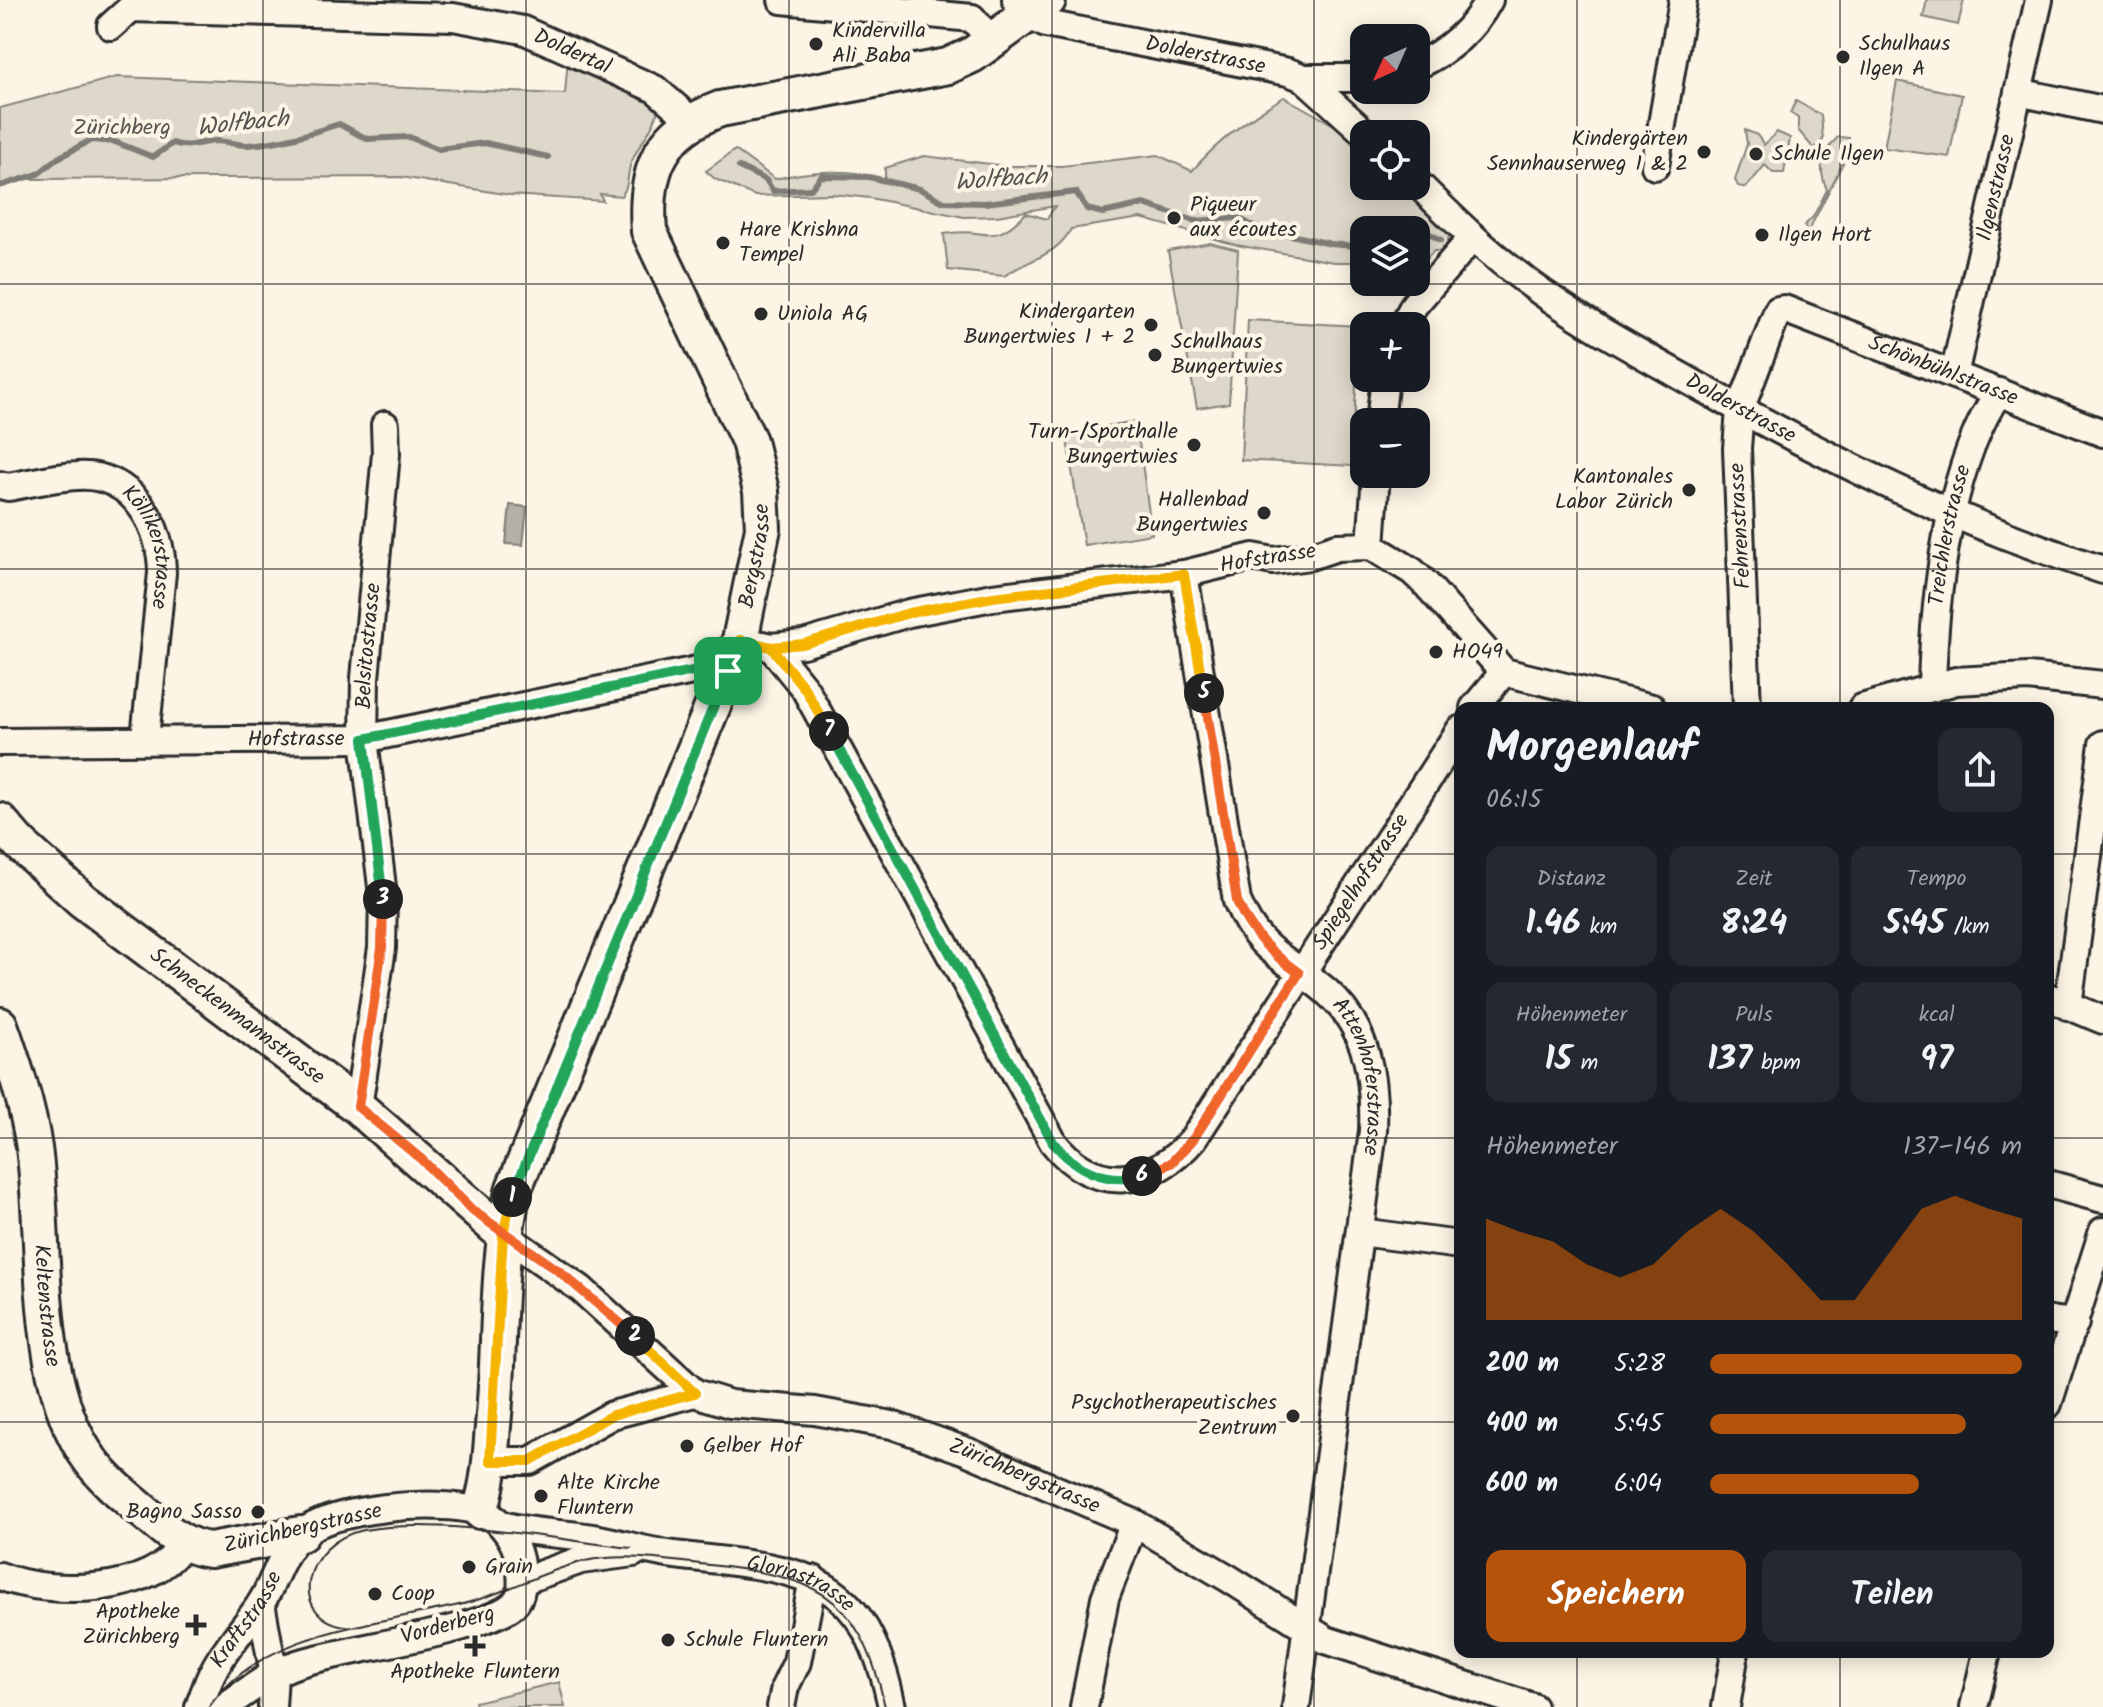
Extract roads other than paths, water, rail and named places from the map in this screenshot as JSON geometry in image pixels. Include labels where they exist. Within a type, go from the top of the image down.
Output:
[{"type":"main road","name":"Bergstrasse","points":[[491,1518],[490,1461],[503,1234],[520,1174],[746,653],[763,528],[754,458],[739,415],[657,254],[649,231],[647,208],[653,168],[672,136],[691,120],[720,109],[924,73],[948,66],[992,41],[1030,5]]},
{"type":"main road","name":"Schneckenmannstrasse","points":[[0,821],[82,900],[358,1107],[503,1234]]},
{"type":"main road","name":"Keltenstrasse","points":[[0,1025],[17,1074],[34,1148],[43,1305],[69,1421],[89,1459],[106,1479],[183,1543]]},
{"type":"main road","name":"Zürichbergstrasse","points":[[183,1543],[210,1550],[301,1534]]},
{"type":"street","points":[[782,0],[972,18],[992,41]]},
{"type":"street","points":[[1430,60],[1459,39],[1489,0]]},
{"type":"street","points":[[1655,166],[1683,0]]},
{"type":"street","name":"Ilgenstrasse","points":[[1954,375],[2039,0]]},
{"type":"street","name":"Dolderstrasse","points":[[1030,5],[1046,24],[1288,72],[1304,78],[1350,120]]},
{"type":"street","name":"Doldertal","points":[[111,26],[131,8],[453,17],[523,30],[581,55],[655,89],[691,120]]},
{"type":"street","points":[[1304,78],[1350,78]]},
{"type":"street","points":[[2018,92],[2103,110]]},
{"type":"street","name":"Dolderstrasse","points":[[1430,196],[1473,237],[1529,283],[1593,325],[1740,410],[1951,514],[2036,548],[2103,570]]},
{"type":"street","points":[[1410,312],[1473,237]]},
{"type":"street","name":"Schönbühlstrasse","points":[[1784,309],[2103,433]]},
{"type":"street","name":"Fehrenstrasse","points":[[1747,702],[1737,448],[1740,410],[1773,315],[1784,309]]},
{"type":"street","name":"Treichlerstrasse","points":[[1932,688],[1951,514],[1988,407],[1999,392]]},
{"type":"street","name":"Belsitostrasse","points":[[358,1107],[382,948],[383,895],[364,739],[365,678],[386,454],[385,425]]},
{"type":"street","name":"Köllikerstrasse","points":[[0,485],[8,487],[80,475],[105,480],[143,506],[155,525],[162,549],[162,573],[145,738]]},
{"type":"street","points":[[1375,488],[1371,546],[1412,571],[1426,584],[1504,672],[1627,702]]},
{"type":"street","name":"Hofstrasse","points":[[0,742],[145,738],[364,739],[707,668],[746,653],[803,644],[909,613],[993,597],[1184,574],[1253,557],[1273,561],[1310,556],[1337,547],[1371,546]]},
{"type":"street","name":"Attenhoferstrasse","points":[[1184,574],[1237,901],[1248,928],[1265,948],[1326,991],[1348,1015],[1364,1045],[1375,1084],[1373,1131],[1309,1628],[1296,1707]]},
{"type":"street","name":"Spiegelhofstrasse","points":[[746,653],[805,689],[1053,1142],[1080,1167],[1103,1177],[1130,1178],[1171,1163],[1194,1138],[1454,740]]},
{"type":"street","points":[[1479,702],[1504,672]]},
{"type":"street","points":[[1883,702],[1956,681],[2018,677],[2103,685]]},
{"type":"street","points":[[2103,744],[2058,1002],[2103,1020]]},
{"type":"street","points":[[2054,1186],[2103,1199]]},
{"type":"street","points":[[2054,1386],[2103,1231]]},
{"type":"street","points":[[1360,1232],[1454,1244]]},
{"type":"street","name":"Schneckenmannstrasse","points":[[503,1234],[581,1289],[695,1393]]},
{"type":"street","points":[[2054,1321],[2075,1323]]},
{"type":"street","points":[[490,1461],[530,1461],[612,1415],[695,1393]]},
{"type":"street","name":"Zürichbergstrasse","points":[[695,1393],[730,1404],[815,1411],[892,1425],[966,1451],[1134,1523],[1348,1650],[1533,1707]]},
{"type":"street","name":"Zürichbergstrasse","points":[[301,1534],[325,1522],[389,1509],[491,1518]]},
{"type":"street","points":[[491,1518],[510,1535],[520,1562],[522,1581]]},
{"type":"street","name":"Gloriastrasse","points":[[491,1518],[532,1532],[599,1539],[641,1551],[780,1568],[813,1579],[842,1599],[866,1628],[881,1659],[892,1707]]},
{"type":"street","points":[[1084,1707],[1105,1598],[1134,1523]]},
{"type":"street","name":"Kraftstrasse","points":[[199,1707],[215,1668],[261,1603],[282,1559],[301,1534]]},
{"type":"street","points":[[0,1576],[18,1584],[58,1590],[101,1585],[160,1570],[175,1557],[183,1543]]},
{"type":"street","name":"Gloriastrasse","points":[[522,1581],[581,1560],[641,1551]]},
{"type":"street","points":[[781,1707],[785,1687],[797,1662],[813,1579]]},
{"type":"street","name":"Vorderberg","points":[[274,1675],[312,1659],[496,1616],[516,1602],[522,1581]]},
{"type":"street","points":[[261,1603],[274,1675],[272,1707]]},
{"type":"street","points":[[1726,1707],[1734,1658]]},
{"type":"street","points":[[1974,1707],[1986,1658]]},
{"type":"street","name":"Kraftstrasse","points":[[224,1707],[274,1675]]},
{"type":"waterway","name":"Wolfbach","points":[[0,186],[38,174],[58,158],[91,140],[115,142],[153,157],[173,143],[190,145],[216,141],[259,144],[294,138],[339,124],[367,139],[409,137],[439,149],[485,143],[548,157]]},
{"type":"waterway","name":"Wolfbach","points":[[739,167],[766,180],[773,191],[811,189],[821,176],[869,177],[920,189],[944,202],[985,203],[1076,192],[1087,209],[1103,213],[1144,204],[1195,221],[1238,218],[1255,227],[1350,246]]},
{"type":"waterway","name":"Wolfbach","points":[[1430,234],[1441,240]]},
{"type":"tram line","points":[[352,1627],[331,1622],[317,1611],[310,1597],[309,1581],[315,1565],[326,1550],[343,1537],[364,1530],[426,1526],[461,1528],[631,1548]]},
{"type":"tram line","points":[[209,1707],[232,1681],[259,1661],[289,1646],[356,1626],[475,1601],[585,1561],[629,1557],[772,1575],[801,1583],[825,1595],[845,1613],[861,1636],[885,1707]]},
{"type":"place","name":"Kindervilla Ali Baba","points":[[816,44]]},
{"type":"place","name":"Schulhaus Ilgen A","points":[[1843,57]]},
{"type":"place","name":"Kindergärten Sennhauserweg 1 & 2","points":[[1704,152]]},
{"type":"place","name":"Schule Ilgen","points":[[1756,154]]},
{"type":"place","name":"Piqueur aux écoutes","points":[[1174,218]]},
{"type":"place","name":"Ilgen Hort","points":[[1762,235]]},
{"type":"place","name":"Hare Krishna Tempel","points":[[723,243]]},
{"type":"place","name":"Uniola AG","points":[[761,314]]},
{"type":"place","name":"Kindergarten Bungertwies 1 + 2","points":[[1151,325]]},
{"type":"place","name":"Schulhaus Bungertwies","points":[[1155,355]]},
{"type":"place","name":"Turn-/Sporthalle Bungertwies","points":[[1194,445]]},
{"type":"place","name":"Kantonales Labor Zürich","points":[[1689,490]]},
{"type":"place","name":"Hallenbad Bungertwies","points":[[1264,513]]},
{"type":"place","name":"HO49","points":[[1436,652]]},
{"type":"place","name":"Psychotherapeutisches Zentrum","points":[[1293,1416]]},
{"type":"place","name":"Gelber Hof","points":[[687,1446]]},
{"type":"place","name":"Alte Kirche Fluntern","points":[[541,1496]]},
{"type":"place","name":"Bagno Sasso","points":[[258,1512]]},
{"type":"place","name":"Grain","points":[[469,1567]]},
{"type":"place","name":"Coop","points":[[375,1594]]},
{"type":"place","name":"Apotheke Zürichberg","points":[[196,1625]]},
{"type":"place","name":"Schule Fluntern","points":[[668,1640]]},
{"type":"place","name":"Apotheke Fluntern","points":[[475,1646]]},
{"type":"park label","name":"Zürichberg","points":[[122,128]]}]
